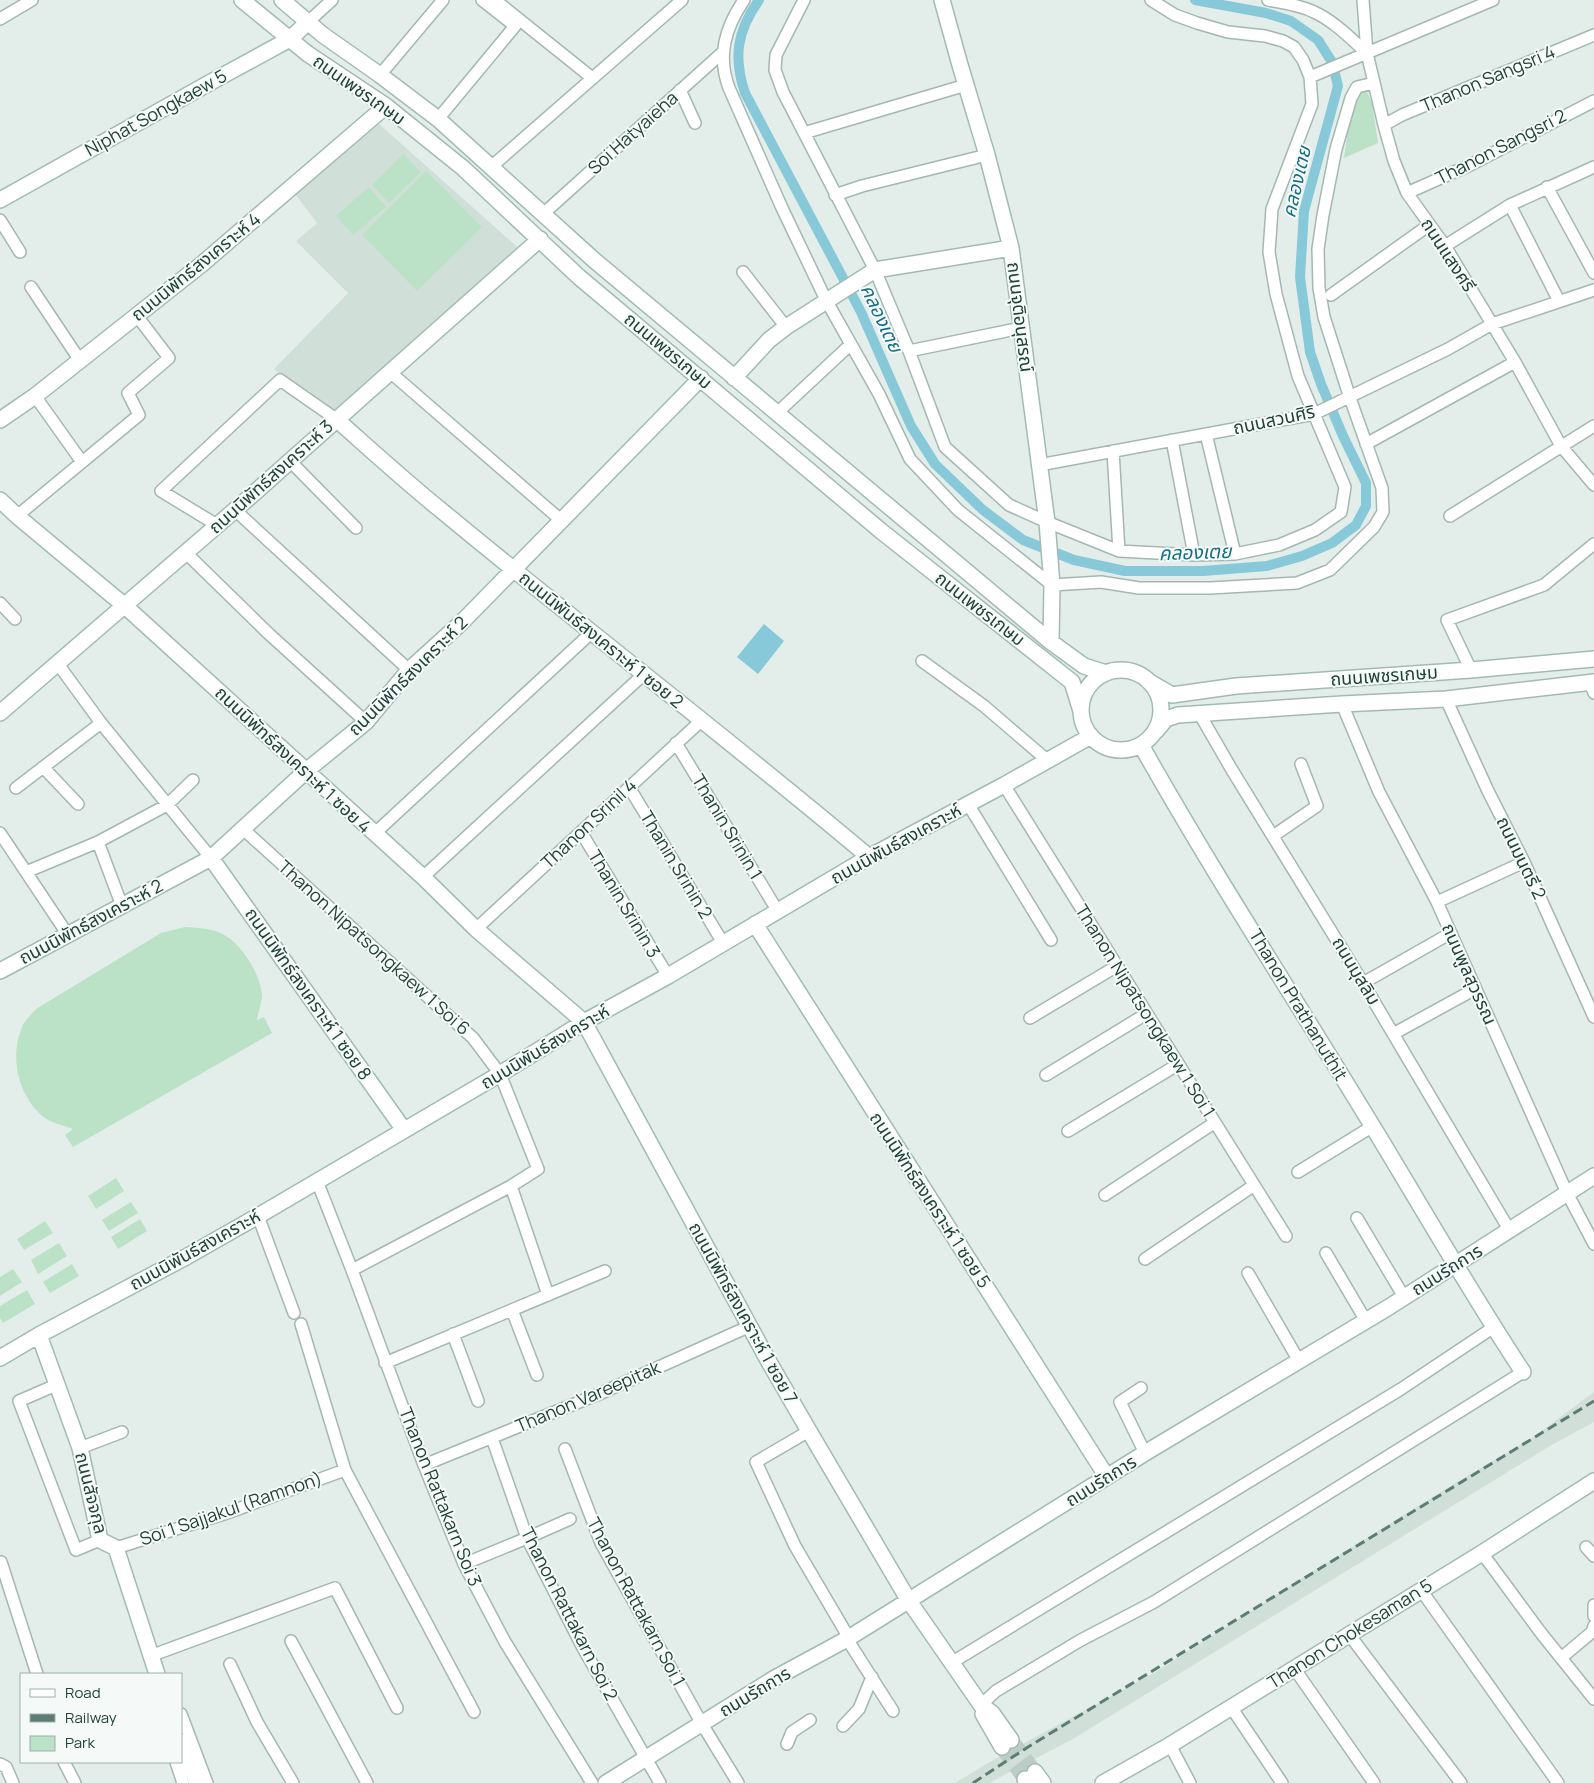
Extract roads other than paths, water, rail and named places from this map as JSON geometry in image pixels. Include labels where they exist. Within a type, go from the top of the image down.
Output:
[{"type":"street","points":[[0,19],[32,0]]},
{"type":"street","name":"ถนนเพชรเกษม","points":[[242,0],[308,54],[386,106],[463,168],[579,277],[881,531],[1072,682],[1082,711]]},
{"type":"street","name":"ถนนเพชรเกษม","points":[[282,0],[323,35],[438,119],[594,260],[1050,642],[1084,666],[1106,673]]},
{"type":"street","points":[[308,22],[332,0]]},
{"type":"street","points":[[380,75],[443,0]]},
{"type":"street","points":[[438,119],[515,26],[482,0]]},
{"type":"street","points":[[495,0],[591,77]]},
{"type":"street","points":[[491,167],[591,77],[682,0]]},
{"type":"street","points":[[744,0],[730,26],[723,52],[723,68],[729,88],[782,208],[826,300],[879,394],[910,459],[958,510],[1052,585],[1101,582],[1139,588],[1210,588],[1297,583],[1330,570],[1374,527],[1383,512],[1382,488],[1348,398],[1324,317],[1319,288],[1318,249],[1336,149],[1350,98],[1357,87],[1374,83]]},
{"type":"street","points":[[804,0],[779,47],[775,63],[779,84],[875,270],[909,351],[945,447],[1009,505],[1119,551],[1194,555],[1235,554],[1279,545],[1315,530],[1341,512],[1345,487],[1316,413],[1298,376],[1276,294],[1269,252],[1272,209],[1312,104],[1315,75],[1294,47],[1283,41],[1265,36],[1228,32],[1197,23],[1175,16],[1151,0]]},
{"type":"street","name":"ถนนจุติอนุสรณ์","points":[[942,0],[987,155],[1011,248],[1047,522],[1052,585],[1050,642]]},
{"type":"street","points":[[1268,0],[1316,12],[1346,34],[1367,53]]},
{"type":"street","name":"ถนนเเสงศรี","points":[[1363,0],[1367,53],[1394,161],[1407,193],[1445,246],[1515,362],[1561,446],[1594,485]]},
{"type":"street","points":[[1315,75],[1493,0]]},
{"type":"street","name":"Niphat Songkaew 5","points":[[0,200],[290,39],[308,22]]},
{"type":"street","name":"Thanon Sangsri 4","points":[[1384,125],[1402,115],[1594,35]]},
{"type":"street","name":"Soi Hatyaieha","points":[[543,214],[723,52]]},
{"type":"street","points":[[804,133],[966,86]]},
{"type":"street","points":[[680,90],[696,123]]},
{"type":"street","name":"Thanon Sangsri 2","points":[[1407,193],[1470,165],[1594,100]]},
{"type":"street","name":"ถนนนิพัทธ์สงเคราะห์ 4","points":[[0,420],[35,396],[202,264],[386,106]]},
{"type":"street","points":[[836,195],[862,186],[987,155]]},
{"type":"street","points":[[1445,246],[1510,205],[1594,167]]},
{"type":"street","points":[[1547,187],[1594,273]]},
{"type":"street","points":[[1510,205],[1559,301]]},
{"type":"street","points":[[0,220],[20,252]]},
{"type":"street","points":[[1332,295],[1429,225]]},
{"type":"street","name":"ถนนนิพัทธ์สงเคราะห์ 3","points":[[0,713],[235,510],[540,239]]},
{"type":"street","points":[[734,378],[769,340],[826,300],[875,270],[1011,248]]},
{"type":"street","points":[[579,277],[594,260]]},
{"type":"street","points":[[743,272],[786,327]]},
{"type":"street","points":[[31,287],[80,359]]},
{"type":"street","name":"ถนนสวนศิริ","points":[[1039,465],[1316,413],[1448,349],[1492,324],[1594,290]]},
{"type":"street","points":[[17,516],[139,414],[128,393],[169,358],[137,316]]},
{"type":"street","points":[[909,351],[1021,328]]},
{"type":"street","points":[[777,413],[851,344]]},
{"type":"street","points":[[1366,444],[1515,362]]},
{"type":"street","points":[[390,372],[562,521]]},
{"type":"street","name":"ถนนนิพัทธ์สงเคราะห์ 2","points":[[0,971],[211,858],[306,771],[366,722],[409,670],[462,622],[701,378]]},
{"type":"street","points":[[217,525],[161,491],[280,380],[336,420]]},
{"type":"street","points":[[35,396],[82,462]]},
{"type":"street","name":"ถนนนิพันธ์สงเคราะห์ 1 ซอย 2","points":[[336,420],[440,510],[770,773],[869,857]]},
{"type":"street","points":[[1450,516],[1594,426]]},
{"type":"street","points":[[1206,434],[1235,554]]},
{"type":"street","points":[[1172,440],[1194,555]]},
{"type":"street","points":[[1113,451],[1119,551]]},
{"type":"street","points":[[290,461],[356,528]]},
{"type":"street","name":"ถนนนิพัทธ์สงเคราะห์ 1 ซอย 4","points":[[0,500],[125,606],[423,877],[476,929],[584,1022]]},
{"type":"street","points":[[235,510],[409,670]]},
{"type":"street","points":[[881,531],[896,512]]},
{"type":"street","points":[[1471,670],[1447,620],[1544,586],[1594,544]]},
{"type":"street","points":[[185,552],[269,634],[366,722]]},
{"type":"street","points":[[0,603],[15,619]]},
{"type":"street","points":[[374,834],[591,632]]},
{"type":"street","name":"ถนนเพชรเกษม","points":[[1148,680],[1172,696],[1236,686],[1471,670],[1594,659]]},
{"type":"street","points":[[922,661],[984,706],[1047,760]]},
{"type":"street","points":[[58,664],[100,723],[211,858]]},
{"type":"street","points":[[1117,671],[1139,674],[1148,680],[1156,691],[1161,704],[1161,718],[1156,731],[1141,746],[1129,750],[1117,750],[1100,744],[1091,736],[1085,724],[1082,711],[1082,703],[1088,688],[1093,682],[1106,673],[1117,671]]},
{"type":"street","points":[[423,877],[644,674]]},
{"type":"street","name":"ถนนเพชรเกษม","points":[[1156,731],[1166,719],[1178,715],[1446,699],[1593,686]]},
{"type":"street","name":"ถนนมนตรี 2","points":[[1446,699],[1488,791],[1524,862],[1594,1017]]},
{"type":"street","name":"ถนนพูลสุวรรณ","points":[[1342,704],[1379,792],[1437,902],[1567,1193],[1594,1244]]},
{"type":"street","name":"ถนนมุสลิม","points":[[1199,713],[1363,983],[1510,1231]]},
{"type":"street","name":"Thanon Srinil 4","points":[[476,929],[702,720]]},
{"type":"street","points":[[16,788],[100,723]]},
{"type":"street","name":"ถนนนิพันธ์สงเคราะห์","points":[[0,1358],[258,1216],[500,1074],[584,1022],[668,976],[869,857],[1091,736]]},
{"type":"street","name":"Thanin Srinin 1","points":[[676,743],[777,910]]},
{"type":"street","name":"Thanon Prathanuthit","points":[[1141,746],[1322,1046],[1373,1126],[1454,1265],[1523,1372]]},
{"type":"street","points":[[1273,836],[1317,806],[1301,764]]},
{"type":"street","points":[[44,767],[78,804]]},
{"type":"street","points":[[26,872],[98,842],[167,805],[193,780]]},
{"type":"street","name":"Thanon Nipatsongkaew 1 Soi 1","points":[[1004,785],[1177,1065],[1286,1236]]},
{"type":"street","name":"Thanin Srinin 2","points":[[629,787],[723,943]]},
{"type":"street","points":[[968,804],[1051,940]]},
{"type":"street","name":"Thanon Nipatsongkaew 1 Soi 6","points":[[242,828],[473,1038],[500,1074],[538,1169],[511,1186]]},
{"type":"street","name":"Thanin Srinin 3","points":[[581,832],[668,976]]},
{"type":"street","points":[[0,833],[68,935]]},
{"type":"street","points":[[98,842],[122,906]]},
{"type":"street","name":"ถนนนิพัทธ์สงเคราะห์ 1 ซอย 8","points":[[211,858],[404,1130]]},
{"type":"street","points":[[1437,902],[1524,862]]},
{"type":"street","name":"ถนนนิพัทธ์สงเคราะห์ 1 ซอย 5","points":[[755,924],[1107,1477]]},
{"type":"street","points":[[1363,983],[1451,933]]},
{"type":"street","points":[[1030,1018],[1117,966]]},
{"type":"street","points":[[1393,1034],[1475,989]]},
{"type":"street","points":[[1046,1075],[1146,1014]]},
{"type":"street","name":"ถนนนิพัทธ์สงเคราะห์ 1 ซอย 7","points":[[584,1022],[809,1432],[909,1600],[981,1705],[992,1713],[1006,1743]]},
{"type":"street","points":[[1068,1131],[1177,1065]]},
{"type":"street","points":[[1105,1196],[1214,1124]]},
{"type":"street","points":[[1298,1172],[1373,1126]]},
{"type":"street","name":"ถนนรัถการ","points":[[606,1783],[775,1678],[848,1639],[1145,1453],[1366,1321],[1594,1176]]},
{"type":"street","name":"Thanon Rattakarn Soi 3","points":[[317,1181],[424,1465],[464,1564],[505,1642],[592,1783]]},
{"type":"street","points":[[352,1270],[511,1186],[548,1295]]},
{"type":"street","points":[[1145,1259],[1253,1186]]},
{"type":"street","points":[[258,1216],[294,1313]]},
{"type":"street","points":[[1356,1218],[1404,1297]]},
{"type":"street","points":[[1326,1253],[1366,1321]]},
{"type":"street","points":[[385,1362],[605,1271]]},
{"type":"street","points":[[1248,1273],[1299,1361]]},
{"type":"street","points":[[512,1310],[536,1375]]},
{"type":"street","points":[[301,1324],[345,1470],[474,1712]]},
{"type":"street","name":"Thanon Vareepitak","points":[[424,1465],[599,1394],[750,1326]]},
{"type":"street","points":[[951,1663],[1392,1394],[1494,1328]]},
{"type":"street","points":[[452,1334],[478,1402]]},
{"type":"street","name":"ถนนสัจจกุล","points":[[39,1335],[80,1448],[100,1540],[116,1548],[156,1669]]},
{"type":"street","points":[[981,1705],[996,1691],[1081,1640],[1154,1602],[1523,1372]]},
{"type":"street","points":[[56,1385],[19,1401],[76,1550],[100,1540]]},
{"type":"street","points":[[1141,1388],[1120,1402],[1145,1453]]},
{"type":"street","points":[[80,1448],[122,1432]]},
{"type":"street","points":[[809,1432],[757,1460],[757,1466],[795,1546],[848,1639],[893,1711]]},
{"type":"street","name":"Thanon Rattakarn Soi 2","points":[[492,1438],[527,1538],[582,1646],[660,1783]]},
{"type":"street","name":"Thanon Rattakarn Soi 1","points":[[565,1449],[601,1543],[702,1724],[738,1783]]},
{"type":"street","name":"Soi 1 Sajjakul (Ramnon)","points":[[116,1548],[227,1513],[345,1470]]},
{"type":"street","name":"Thanon Chokesaman 5","points":[[1103,1783],[1170,1745],[1482,1553],[1594,1481]]},
{"type":"street","points":[[464,1564],[570,1518]]},
{"type":"street","points":[[1586,1547],[1594,1556]]},
{"type":"street","points":[[1482,1553],[1594,1699]]},
{"type":"street","points":[[0,1562],[37,1673]]},
{"type":"street","points":[[156,1669],[335,1588],[397,1708]]},
{"type":"street","points":[[1421,1590],[1558,1783]]},
{"type":"street","points":[[1594,1606],[1594,1616]]},
{"type":"street","points":[[1561,1658],[1592,1632],[1594,1626]]},
{"type":"street","points":[[1348,1634],[1461,1783]]},
{"type":"street","points":[[291,1641],[368,1783]]},
{"type":"street","points":[[230,1664],[257,1722],[293,1783]]},
{"type":"street","points":[[1294,1668],[1374,1783]]},
{"type":"street","points":[[843,1726],[859,1709],[872,1677]]},
{"type":"street","points":[[1231,1707],[1282,1783]]},
{"type":"street","points":[[182,1717],[207,1783]]},
{"type":"street","points":[[787,1744],[792,1732],[810,1720]]},
{"type":"street","points":[[182,1745],[196,1783]]},
{"type":"street","points":[[1170,1745],[1190,1783]]},
{"type":"street","points":[[65,1763],[75,1783]]},
{"type":"street","points":[[176,1763],[183,1783]]},
{"type":"street","points":[[0,1764],[6,1768],[13,1783]]},
{"type":"water","points":[[764,624],[784,641],[758,674],[737,657]]},
{"type":"waterway","name":"คลองเตย","points":[[759,0],[746,23],[739,45],[739,68],[745,93],[861,312],[911,426],[935,464],[983,510],[1023,540],[1074,560],[1125,571],[1203,571],[1267,566],[1302,556],[1332,543],[1356,525],[1366,506],[1366,483],[1343,436],[1310,352],[1300,277],[1304,211],[1338,86],[1332,62],[1318,40],[1291,21],[1266,13],[1195,0]]},
{"type":"tunnel","points":[[1011,1740],[1035,1772]]},
{"type":"tunnel","points":[[1002,1747],[1025,1779]]},
{"type":"railway","points":[[973,1783],[1028,1747],[1594,1401]]}]
